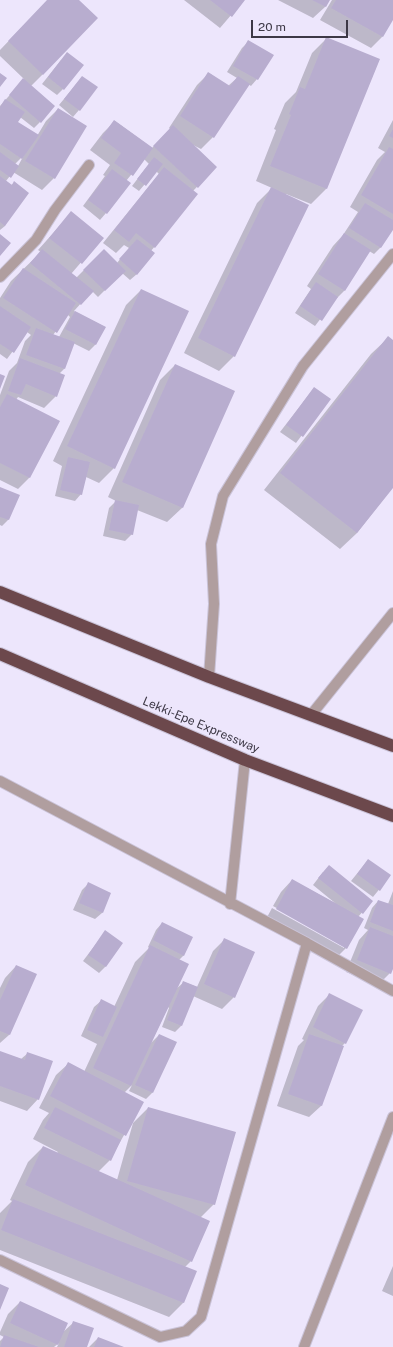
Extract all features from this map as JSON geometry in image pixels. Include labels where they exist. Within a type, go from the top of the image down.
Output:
[{"type":"highway","points":[[0,592],[210,677],[393,746]]},
{"type":"highway","name":"Lekki-Epe Expressway","points":[[0,654],[245,760],[393,816]]},
{"type":"street","points":[[0,277],[36,240],[55,210],[89,165]]},
{"type":"street","points":[[210,677],[214,604],[211,544],[223,496],[303,366],[393,254]]},
{"type":"street","points":[[312,715],[393,613]]},
{"type":"street","points":[[230,904],[245,760]]},
{"type":"street","points":[[0,782],[230,904],[307,943],[393,991]]},
{"type":"street","points":[[0,1260],[160,1337],[186,1332],[201,1317],[307,943]]},
{"type":"street","points":[[304,1347],[393,1117]]},
{"type":"building","points":[[47,0],[79,0],[98,18],[43,75],[8,41]]},
{"type":"building","points":[[210,0],[245,0],[232,17]]},
{"type":"building","points":[[312,0],[330,0],[326,7]]},
{"type":"building","points":[[336,0],[393,0],[393,20],[383,37],[331,8]]},
{"type":"building","points":[[326,37],[380,59],[327,189],[270,166],[291,115],[289,114],[300,87],[305,89]]},
{"type":"building","points":[[248,40],[274,55],[258,80],[233,66]]},
{"type":"building","points":[[67,52],[84,65],[64,90],[48,77]]},
{"type":"building","points":[[208,72],[230,86],[238,76],[250,84],[214,138],[180,116]]},
{"type":"building","points":[[0,73],[7,78],[0,87]]},
{"type":"building","points":[[82,76],[98,87],[80,111],[64,99]]},
{"type":"building","points":[[23,78],[55,106],[41,123],[9,95]]},
{"type":"building","points":[[5,99],[25,112],[18,122],[39,135],[22,159],[0,144],[0,107]]},
{"type":"building","points":[[58,108],[87,126],[55,179],[25,161]]},
{"type":"building","points":[[114,120],[153,148],[133,176],[114,163],[121,153],[101,138]]},
{"type":"building","points":[[173,125],[217,167],[198,188],[153,146]]},
{"type":"building","points":[[393,129],[393,138],[389,136]]},
{"type":"building","points":[[389,147],[393,149],[393,214],[361,195]]},
{"type":"building","points":[[0,152],[19,166],[11,178],[0,170]]},
{"type":"building","points":[[154,157],[163,164],[146,186],[137,179]]},
{"type":"building","points":[[164,167],[198,194],[155,248],[136,233],[129,242],[114,230]]},
{"type":"building","points":[[112,169],[131,183],[107,214],[88,200]]},
{"type":"building","points":[[0,176],[12,185],[14,181],[29,193],[5,226],[0,222]]},
{"type":"building","points":[[271,187],[309,205],[235,357],[198,338]]},
{"type":"building","points":[[365,203],[393,220],[393,230],[381,248],[349,228]]},
{"type":"building","points":[[71,211],[104,238],[82,264],[49,238]]},
{"type":"building","points":[[344,233],[371,250],[345,291],[318,274]]},
{"type":"building","points":[[0,234],[11,243],[0,256]]},
{"type":"building","points":[[137,239],[155,253],[137,275],[119,259]]},
{"type":"building","points":[[42,249],[94,291],[81,305],[30,263]]},
{"type":"building","points":[[104,249],[126,271],[105,291],[83,270]]},
{"type":"building","points":[[23,268],[76,303],[57,333],[3,298]]},
{"type":"building","points":[[316,282],[338,297],[322,321],[300,306]]},
{"type":"building","points":[[141,289],[189,311],[115,469],[67,446]]},
{"type":"building","points":[[0,306],[31,327],[14,353],[0,344]]},
{"type":"building","points":[[75,311],[106,327],[96,345],[65,329]]},
{"type":"building","points":[[36,328],[75,342],[65,369],[26,355]]},
{"type":"building","points":[[388,336],[393,340],[393,488],[357,533],[280,473]]},
{"type":"building","points":[[20,358],[65,375],[57,397],[26,384],[21,395],[8,391]]},
{"type":"building","points":[[175,364],[235,391],[183,508],[122,482]]},
{"type":"building","points":[[0,374],[5,376],[0,389]]},
{"type":"building","points":[[314,387],[331,399],[303,437],[286,425]]},
{"type":"building","points":[[7,394],[60,421],[30,478],[0,463],[0,407]]},
{"type":"building","points":[[68,457],[90,462],[82,495],[60,490]]},
{"type":"building","points":[[0,487],[20,495],[9,520],[0,517]]},
{"type":"building","points":[[115,500],[139,505],[133,535],[109,530]]},
{"type":"building","points":[[368,859],[391,875],[380,891],[357,874]]},
{"type":"building","points":[[329,865],[373,901],[363,914],[318,878]]},
{"type":"building","points":[[292,879],[364,919],[347,949],[276,909]]},
{"type":"building","points":[[88,882],[111,893],[103,913],[79,903]]},
{"type":"building","points":[[378,900],[393,905],[393,931],[370,922]]},
{"type":"building","points":[[162,922],[193,937],[184,956],[153,940]]},
{"type":"building","points":[[370,927],[393,936],[393,969],[391,974],[357,960]]},
{"type":"building","points":[[105,930],[123,943],[106,967],[88,955]]},
{"type":"building","points":[[224,938],[255,952],[235,998],[204,984]]},
{"type":"building","points":[[150,945],[189,964],[131,1086],[93,1068]]},
{"type":"building","points":[[16,965],[37,974],[10,1035],[0,1031],[0,1000]]},
{"type":"building","points":[[183,981],[198,987],[182,1026],[167,1020]]},
{"type":"building","points":[[329,993],[363,1010],[346,1044],[313,1027]]},
{"type":"building","points":[[101,999],[117,1007],[103,1037],[87,1030]]},
{"type":"building","points":[[159,1034],[177,1042],[153,1093],[135,1085]]},
{"type":"building","points":[[309,1034],[344,1046],[322,1106],[288,1094]]},
{"type":"building","points":[[0,1051],[25,1060],[27,1052],[53,1061],[39,1100],[0,1086]]},
{"type":"building","points":[[68,1062],[144,1102],[126,1136],[50,1096]]},
{"type":"building","points":[[55,1107],[121,1140],[111,1161],[44,1128]]},
{"type":"building","points":[[148,1107],[236,1132],[215,1205],[127,1181]]},
{"type":"building","points":[[43,1146],[210,1221],[192,1262],[25,1185]]},
{"type":"building","points":[[13,1199],[197,1271],[184,1303],[1,1230]]},
{"type":"building","points":[[0,1284],[9,1288],[0,1310]]},
{"type":"building","points":[[20,1301],[68,1323],[58,1345],[10,1323]]},
{"type":"building","points":[[73,1321],[94,1328],[87,1347],[64,1347]]},
{"type":"building","points":[[4,1335],[39,1347],[0,1347]]},
{"type":"building","points":[[98,1337],[124,1347],[94,1347]]}]
